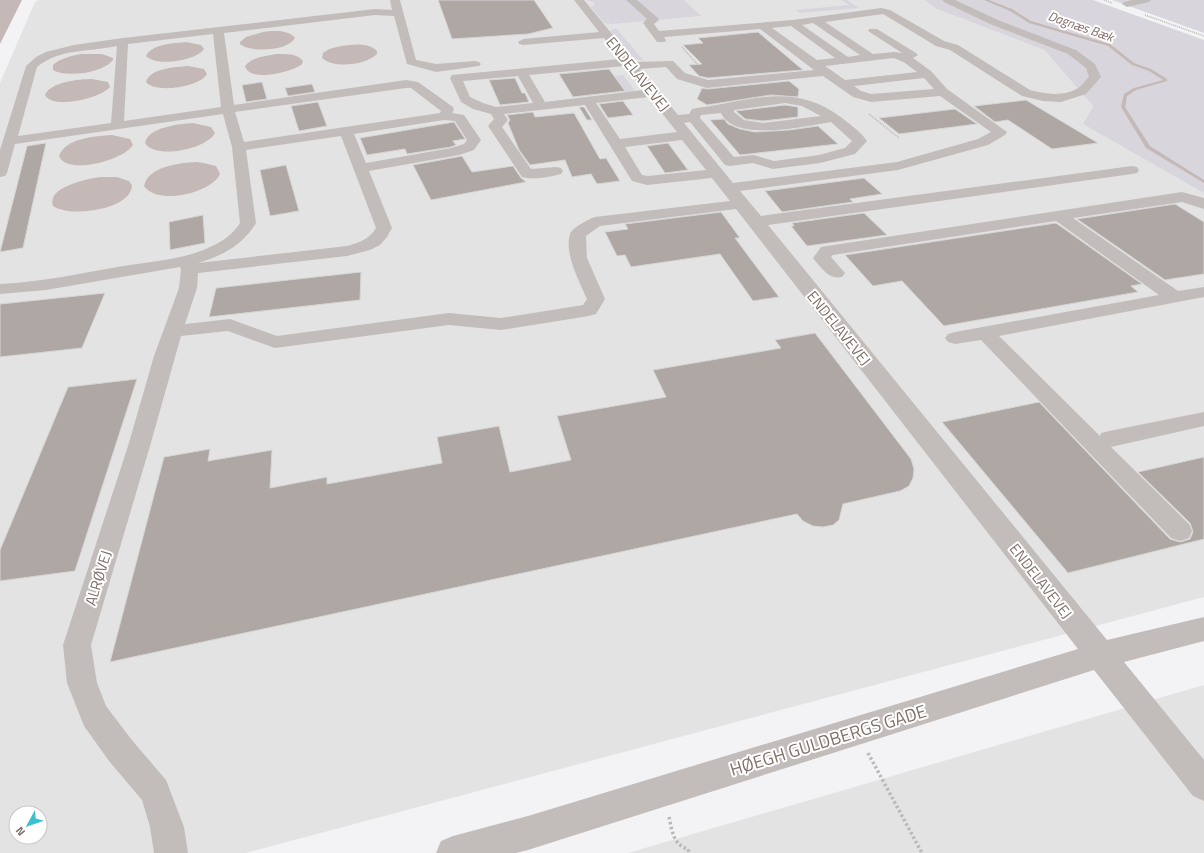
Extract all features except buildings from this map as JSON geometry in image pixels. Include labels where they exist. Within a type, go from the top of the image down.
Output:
[{"type":"street","points":[[395,0],[411,62],[436,68],[488,63]]},
{"type":"street","name":"ENDELAVEVEJ","points":[[579,0],[618,53],[653,93],[686,135],[716,163],[728,188],[1204,785]]},
{"type":"street","points":[[631,0],[654,20],[648,23],[657,34],[681,76],[707,84],[825,72]]},
{"type":"street","points":[[657,34],[793,23],[881,11],[886,12],[940,44],[954,47],[1026,93],[1043,97],[1060,98],[1082,91],[1095,77],[1091,66],[1072,52],[994,22],[947,0]]},
{"type":"street","points":[[1127,4],[1146,0]]},
{"type":"street","points":[[0,173],[11,141],[32,66],[35,62],[56,54],[111,45],[123,41],[375,12],[398,13]]},
{"type":"street","points":[[815,20],[872,58]]},
{"type":"street","points":[[793,23],[846,61]]},
{"type":"street","points":[[763,26],[841,84],[857,94],[871,98],[943,92]]},
{"type":"street","points":[[187,272],[203,256],[220,249],[236,238],[248,223],[239,147],[228,109],[218,30]]},
{"type":"street","points":[[728,188],[898,166],[983,142],[1000,132],[943,92],[911,55],[873,31]]},
{"type":"street","points":[[117,125],[123,41]]},
{"type":"street","points":[[523,42],[618,53],[668,54]]},
{"type":"street","points":[[954,47],[939,52],[998,87]]},
{"type":"street","points":[[444,67],[446,76],[456,78],[555,68],[618,53]]},
{"type":"street","points":[[814,64],[894,55],[911,55]]},
{"type":"street","points":[[522,72],[541,106]]},
{"type":"street","points":[[841,84],[927,74]]},
{"type":"street","points":[[456,78],[464,99],[478,106],[496,111],[653,93]]},
{"type":"street","points":[[11,141],[406,84],[414,85],[448,110],[444,116]]},
{"type":"street","points":[[589,101],[637,178],[647,181],[716,163],[754,159],[773,165],[820,159],[850,151],[860,141],[846,126],[820,110],[806,104],[785,99],[735,105],[728,111],[697,112],[693,118]]},
{"type":"street","points":[[496,111],[501,120],[495,126],[527,174],[556,171]]},
{"type":"street","points":[[728,111],[740,123],[762,127],[834,118]]},
{"type":"street","points":[[239,147],[444,116],[459,118],[474,140],[469,147],[454,152],[360,168]]},
{"type":"street","points":[[674,120],[693,118]]},
{"type":"street","points":[[693,118],[708,136],[716,163]]},
{"type":"street","points":[[708,136],[756,130],[762,127]]},
{"type":"street","points":[[0,289],[75,280],[187,272],[347,251],[362,247],[377,240],[382,235],[384,228],[346,132]]},
{"type":"street","points":[[615,144],[686,135]]},
{"type":"street","points":[[755,222],[1132,170]]},
{"type":"street","points":[[801,279],[836,274],[822,258],[827,251],[1182,197],[1204,204]]},
{"type":"street","points":[[172,331],[230,325],[275,342],[449,319],[501,324],[589,310],[596,300],[578,258],[578,234],[595,222],[741,204]]},
{"type":"street","points":[[1059,216],[1175,298]]},
{"type":"street","name":"ALRØVEJ","points":[[171,853],[167,827],[155,791],[120,750],[95,716],[82,682],[77,645],[139,446],[172,331],[187,272]]},
{"type":"street","points":[[955,338],[1204,292]]},
{"type":"street","points":[[985,333],[1180,530]]},
{"type":"street","points":[[1109,439],[1204,419]]},
{"type":"street","name":"HØEGH GULDBERGS GADE","points":[[453,853],[528,833],[1100,655],[1204,628]]},
{"type":"path","points":[[1104,0],[1114,4]]},
{"type":"path","points":[[1141,13],[1204,36]]},
{"type":"path","points":[[857,94],[855,102],[899,138]]},
{"type":"path","points":[[856,731],[922,853]]},
{"type":"path","points":[[661,792],[677,845],[682,849],[688,849],[689,853]]},
{"type":"shaded area","points":[[0,0],[22,0],[0,44]]},
{"type":"shaded area","points":[[39,0],[924,0],[937,9],[1044,50],[1093,106],[1083,124],[1204,170],[1204,597],[246,853],[0,853],[0,83],[35,2]]},
{"type":"shaded area","points":[[586,0],[684,0],[701,16],[613,24],[604,23],[591,7],[595,4]]},
{"type":"shaded area","points":[[841,0],[847,0],[859,8],[800,13],[795,10],[849,5]]},
{"type":"shaded area","points":[[924,0],[1093,0],[1204,40],[1204,193],[1083,124],[1093,106],[1044,50],[937,9]]},
{"type":"shaded area","points":[[1112,0],[1204,0],[1204,33]]},
{"type":"shaded area","points":[[616,28],[644,61],[632,58],[610,31]]},
{"type":"shaded area","points":[[263,32],[284,32],[295,38],[285,46],[269,49],[252,49],[240,44],[240,42],[246,37]]},
{"type":"shaded area","points":[[186,42],[201,45],[204,49],[193,57],[176,61],[158,61],[146,56],[153,49],[158,47]]},
{"type":"shaded area","points":[[349,45],[368,46],[377,51],[377,54],[365,61],[350,64],[334,64],[322,58],[323,53],[329,49]]},
{"type":"shaded area","points":[[81,54],[102,54],[113,58],[113,60],[101,68],[84,73],[66,74],[53,70],[53,65],[59,61]]},
{"type":"shaded area","points":[[276,54],[294,55],[303,61],[302,64],[290,70],[281,73],[262,75],[254,74],[248,71],[245,66],[255,59]]},
{"type":"shaded area","points":[[188,66],[204,69],[207,74],[203,79],[177,87],[158,88],[151,86],[146,82],[148,77],[158,71]]},
{"type":"shaded area","points":[[623,75],[635,91],[625,92],[614,76]]},
{"type":"shaded area","points":[[92,79],[108,82],[110,87],[97,95],[77,101],[57,102],[45,95],[53,87],[59,84]]},
{"type":"shaded area","points":[[193,123],[211,127],[215,133],[210,139],[202,144],[192,148],[169,152],[151,148],[145,143],[147,138],[152,133],[165,127]]},
{"type":"shaded area","points":[[112,135],[130,139],[133,145],[128,151],[119,156],[96,164],[73,165],[64,162],[59,156],[62,150],[74,142],[90,137]]},
{"type":"shaded area","points":[[196,162],[216,166],[220,174],[215,181],[207,187],[184,195],[172,196],[160,195],[151,192],[144,186],[147,179],[158,170],[182,163]]},
{"type":"shaded area","points":[[100,177],[117,177],[129,181],[132,185],[129,194],[122,201],[111,206],[98,209],[72,211],[61,210],[53,206],[52,199],[61,189],[78,182]]},
{"type":"shaded area","points":[[1204,685],[1204,853],[628,853]]},
{"type":"waterway","name":"Dagnæs Bæk","points":[[986,0],[1011,10],[1030,22],[1109,45],[1133,64],[1150,70],[1166,80],[1135,89],[1125,95],[1123,107],[1148,147],[1204,182]]}]
